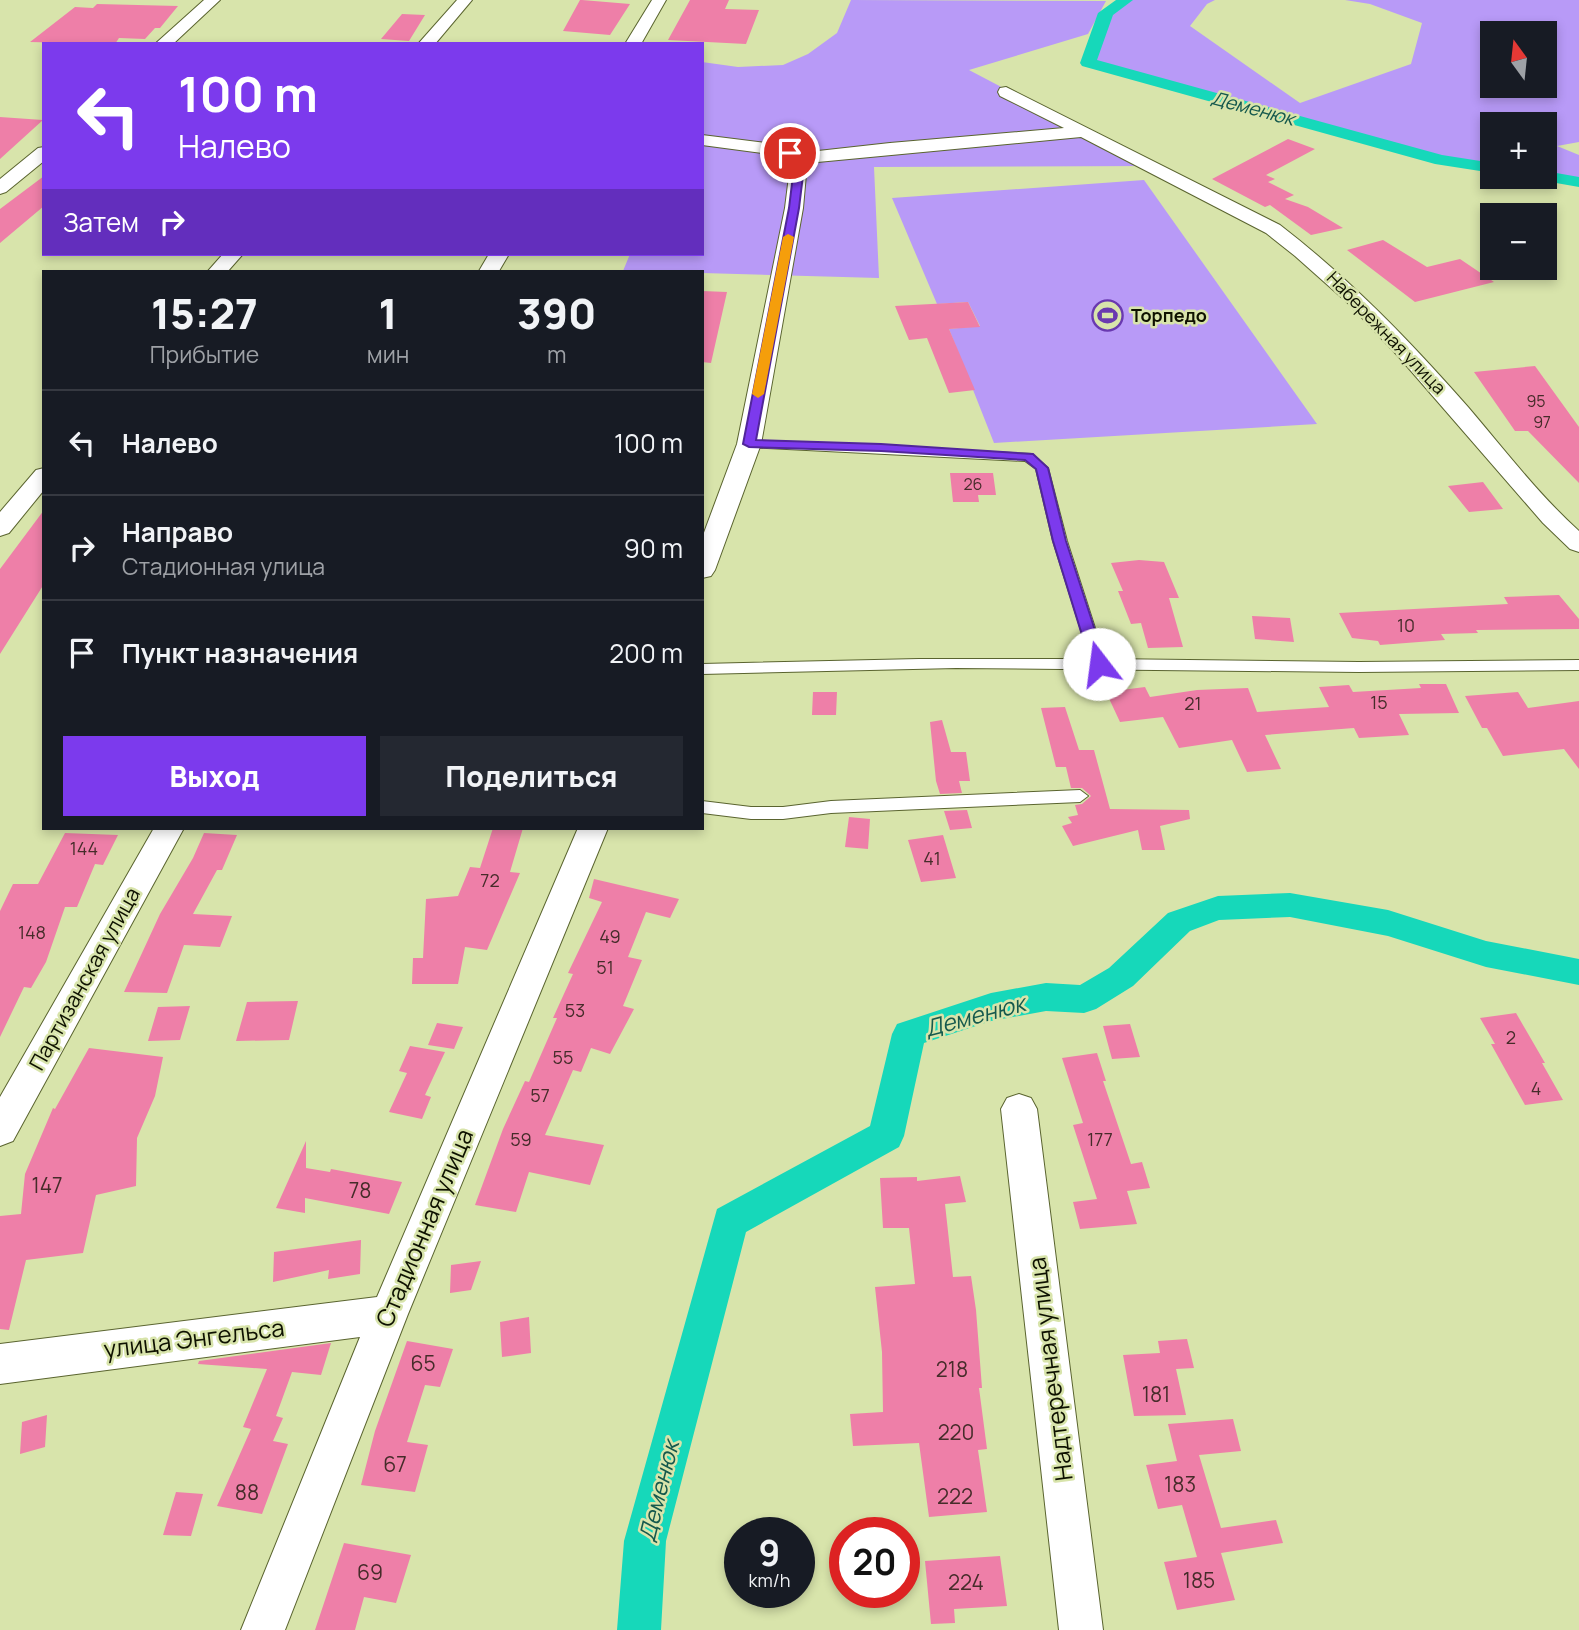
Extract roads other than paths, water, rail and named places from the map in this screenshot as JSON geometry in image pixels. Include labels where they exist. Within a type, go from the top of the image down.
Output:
[{"type":"street","points":[[164,42],[214,0]]},
{"type":"street","points":[[428,42],[465,0]]},
{"type":"street","points":[[634,42],[659,0]]},
{"type":"street","name":"Набережная улица","points":[[1006,92],[1273,229],[1334,276],[1375,316],[1533,499],[1579,544]]},
{"type":"street","points":[[704,140],[782,150],[797,159],[890,148],[1084,132]]},
{"type":"street","points":[[0,188],[42,154]]},
{"type":"street","points":[[704,565],[749,444],[794,208],[799,167],[797,159]]},
{"type":"street","points":[[219,270],[231,256]]},
{"type":"street","points":[[0,528],[42,477]]},
{"type":"street","name":"Партизанская улица","points":[[0,1130],[168,830]]},
{"type":"street","name":"Стадионная улица","points":[[262,1630],[388,1314],[592,830]]},
{"type":"street","name":"Надтеречная улица","points":[[1019,1109],[1081,1630]]},
{"type":"street","name":"улица Энгельса","points":[[0,1364],[388,1314]]},
{"type":"lane","points":[[749,444],[881,448],[1028,457],[1042,468],[1060,541],[1099,664]]},
{"type":"lane","points":[[704,669],[788,665],[1579,665]]},
{"type":"lane","points":[[704,807],[724,811],[798,814],[831,807],[1080,796]]},
{"type":"waterway","name":"Деменюк","points":[[1126,0],[1106,13],[1088,63],[1441,160],[1480,166]]},
{"type":"waterway","name":"Деменюк","points":[[1557,178],[1579,182]]},
{"type":"waterway","name":"Деменюк","points":[[639,1630],[645,1541],[730,1221],[886,1136],[909,1034],[991,1007],[1046,997],[1084,999],[1121,977],[1179,922],[1218,908],[1290,905],[1388,923],[1486,954],[1579,972]]},
{"type":"place","name":"Торпедо","points":[[1108,316]]}]
